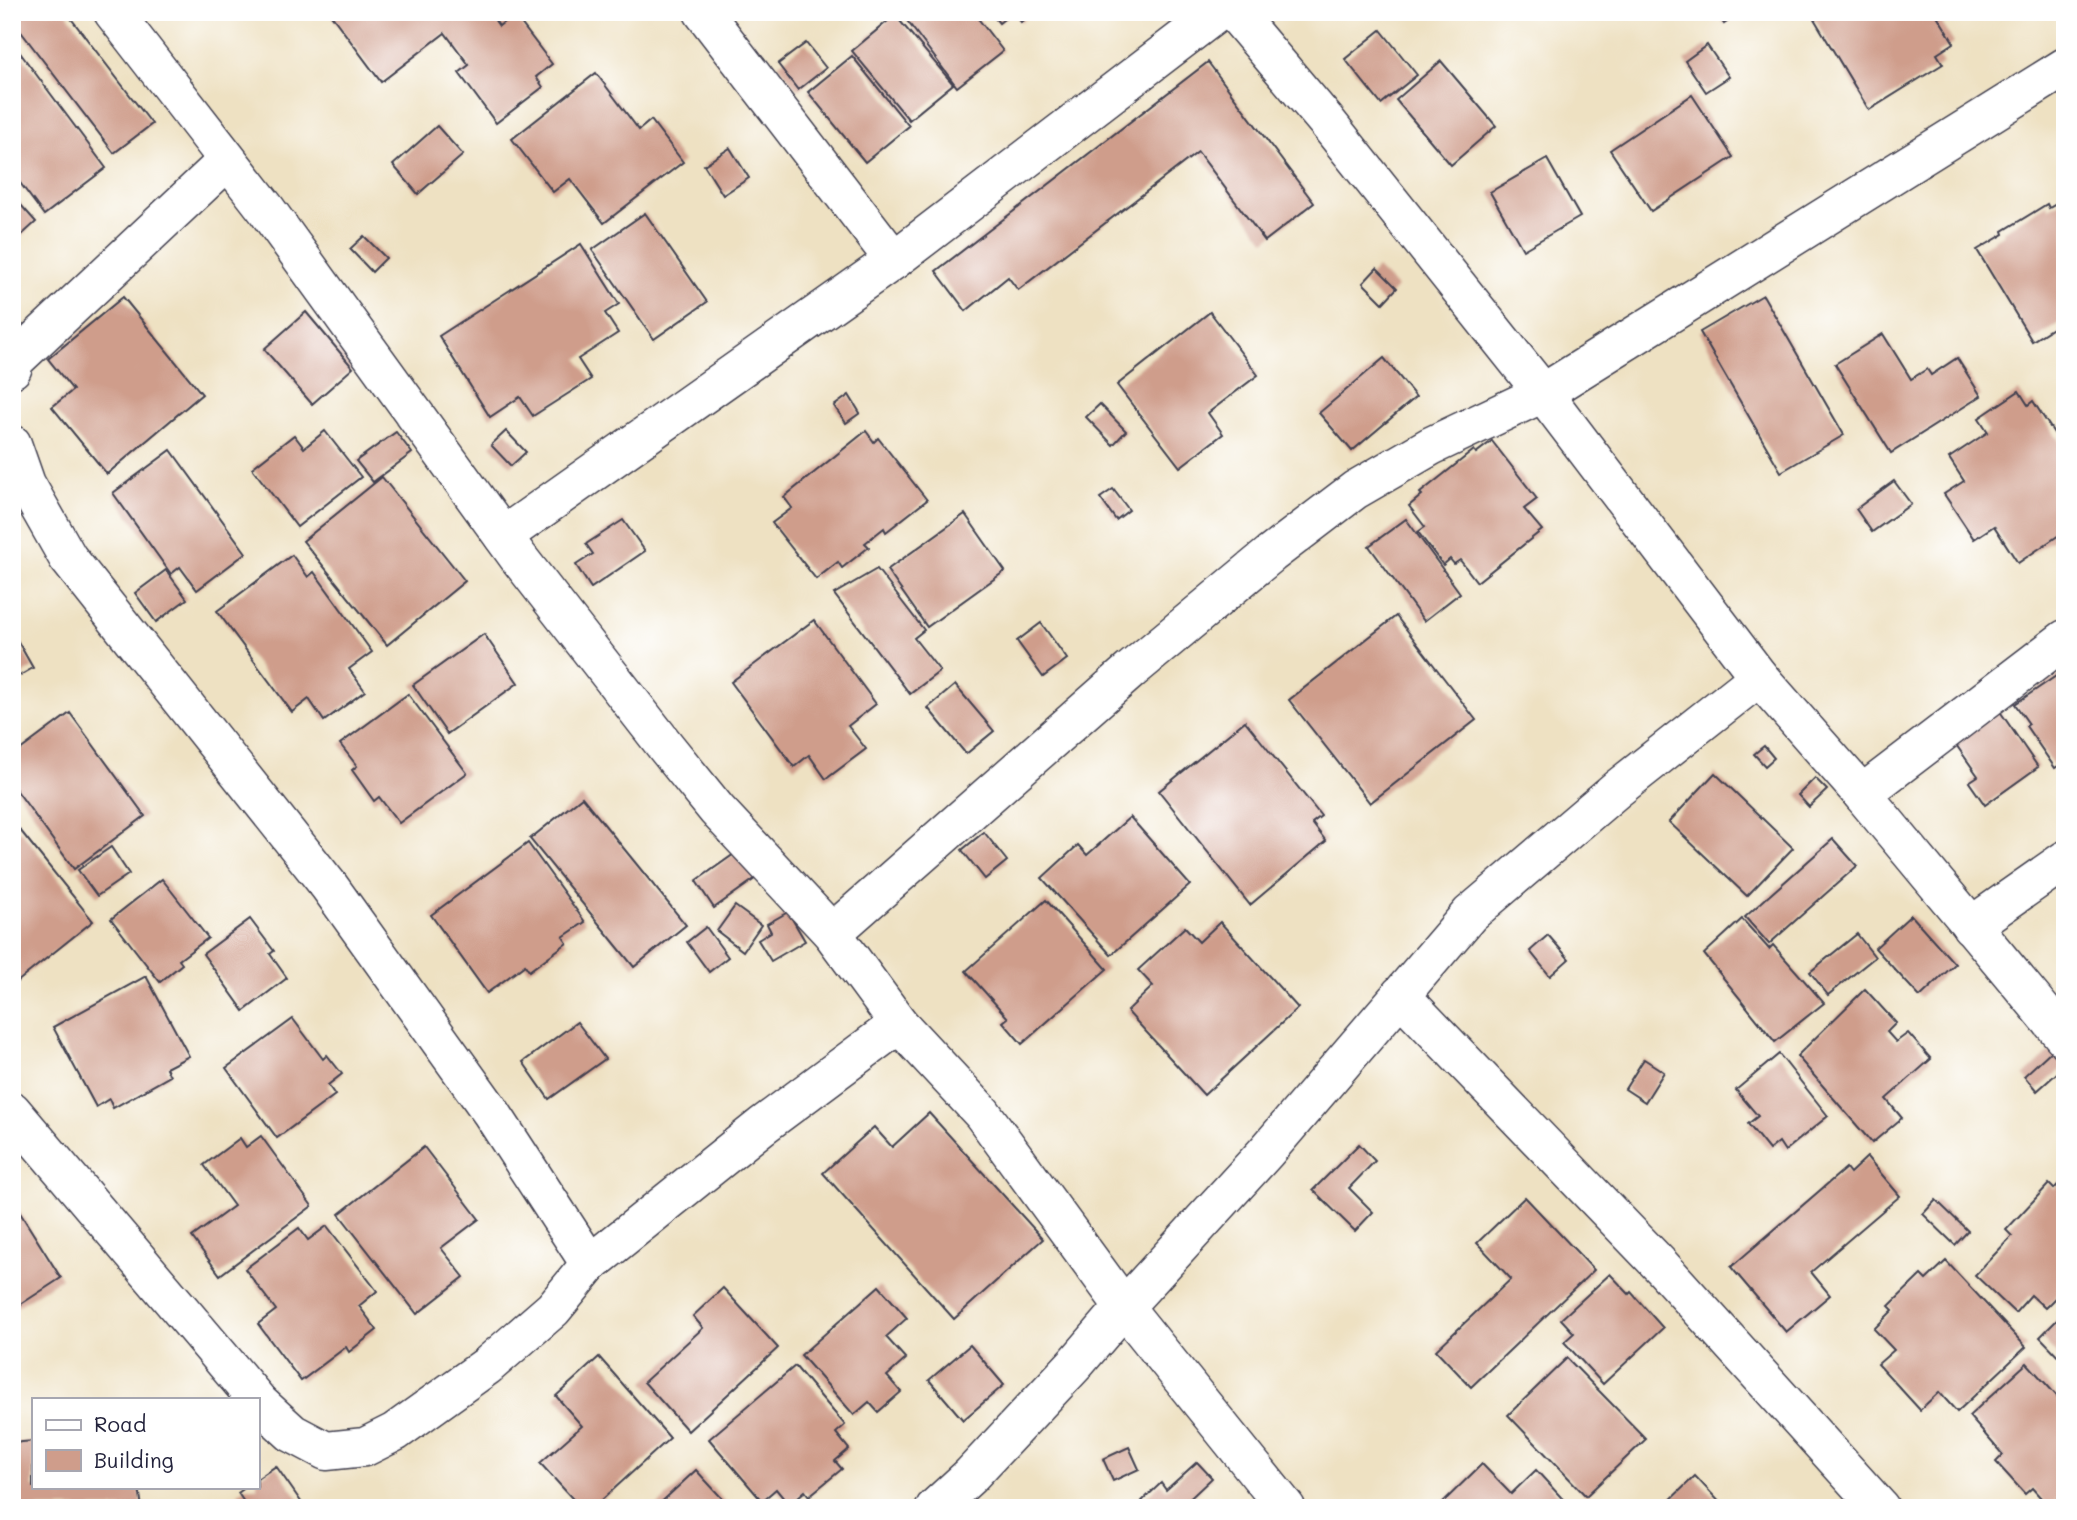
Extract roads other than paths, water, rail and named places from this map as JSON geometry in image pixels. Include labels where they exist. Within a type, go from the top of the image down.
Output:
[{"type":"street","points":[[113,12],[266,209],[503,536],[666,747],[717,810],[832,933],[899,1024],[982,1114],[1124,1307],[1286,1508]]},
{"type":"street","points":[[703,12],[894,260]]},
{"type":"street","points":[[503,536],[894,260],[1218,12]]},
{"type":"street","points":[[1234,12],[1327,122],[1543,393],[1759,677],[1862,794],[2065,1038]]},
{"type":"street","points":[[832,933],[1131,670],[1271,554],[1355,490],[1431,446],[1543,393],[2065,67]]},
{"type":"street","points":[[12,369],[15,360],[227,161]]},
{"type":"street","points":[[12,444],[26,484],[68,558],[329,886],[491,1112],[590,1264]]},
{"type":"street","points":[[1862,794],[2065,639]]},
{"type":"street","points":[[935,1508],[970,1476],[1059,1382],[1266,1152],[1470,914],[1617,789],[1759,677]]},
{"type":"street","points":[[1970,926],[2065,860]]},
{"type":"street","points":[[1400,995],[1662,1267],[1880,1508]]},
{"type":"street","points":[[259,1402],[292,1433],[326,1451],[365,1447],[396,1432],[487,1366],[553,1309],[590,1264],[762,1126],[899,1024]]},
{"type":"street","points":[[12,1111],[255,1398]]}]
